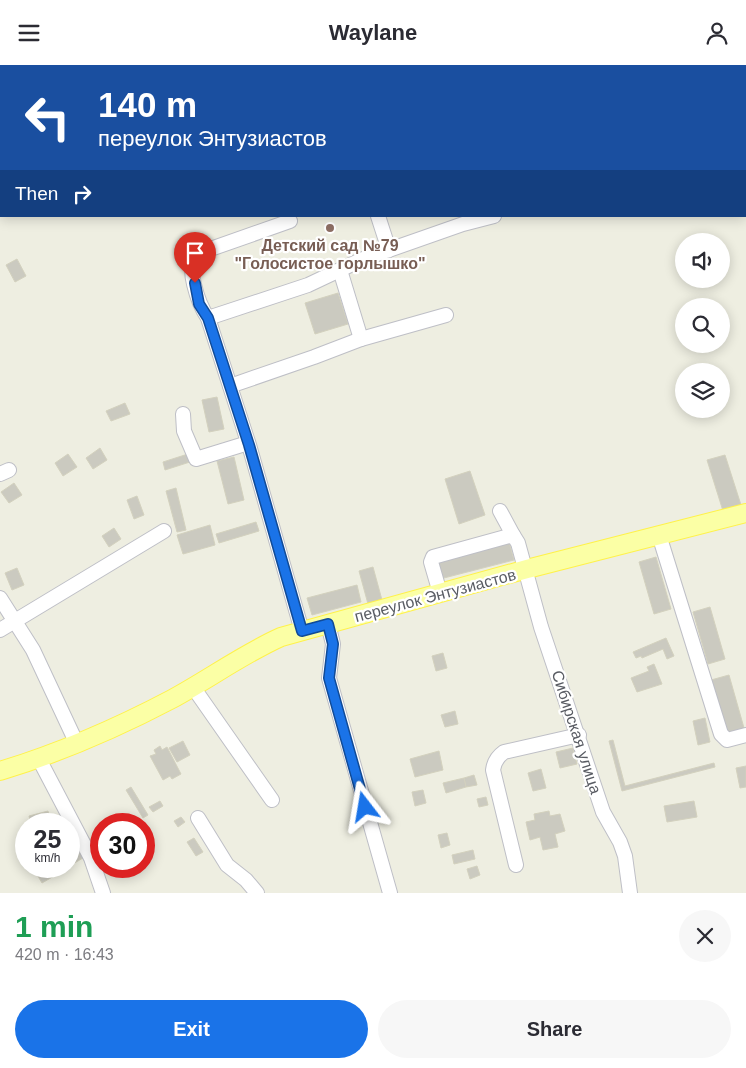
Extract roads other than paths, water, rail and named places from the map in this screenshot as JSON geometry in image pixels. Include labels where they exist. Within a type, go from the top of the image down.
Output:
[{"type":"main road","name":"переулок Энтузиастов","points":[[0,771],[39,759],[77,744],[138,716],[193,687],[263,645],[302,631],[659,535],[745,517]]},
{"type":"street","points":[[378,217],[389,251]]},
{"type":"street","points":[[208,318],[308,285],[389,251],[463,224],[490,217]]},
{"type":"street","points":[[290,221],[199,253],[193,259],[192,266],[198,299],[208,318],[248,443],[302,631]]},
{"type":"street","points":[[340,270],[361,339]]},
{"type":"street","points":[[230,386],[361,339],[446,315]]},
{"type":"street","points":[[183,414],[184,431],[196,459],[248,443]]},
{"type":"street","name":"Сибирская улица","points":[[500,511],[520,547],[541,627],[579,735],[603,812],[622,849],[628,868],[630,893]]},
{"type":"street","points":[[0,630],[164,531]]},
{"type":"street","points":[[440,593],[431,562],[434,557],[513,535]]},
{"type":"street","points":[[659,535],[721,735],[727,740],[746,735]]},
{"type":"street","points":[[0,598],[33,650],[77,744]]},
{"type":"street","points":[[328,624],[333,644],[329,678],[390,893]]},
{"type":"street","points":[[193,687],[272,800]]},
{"type":"street","points":[[516,865],[493,770],[497,757],[504,752],[579,735]]},
{"type":"street","points":[[39,759],[91,858],[103,893]]},
{"type":"street","points":[[198,818],[226,865],[246,880],[258,893]]},
{"type":"place","name":"Детский сад №79 \"Голосистое горлышко\"","points":[[330,228]]}]
